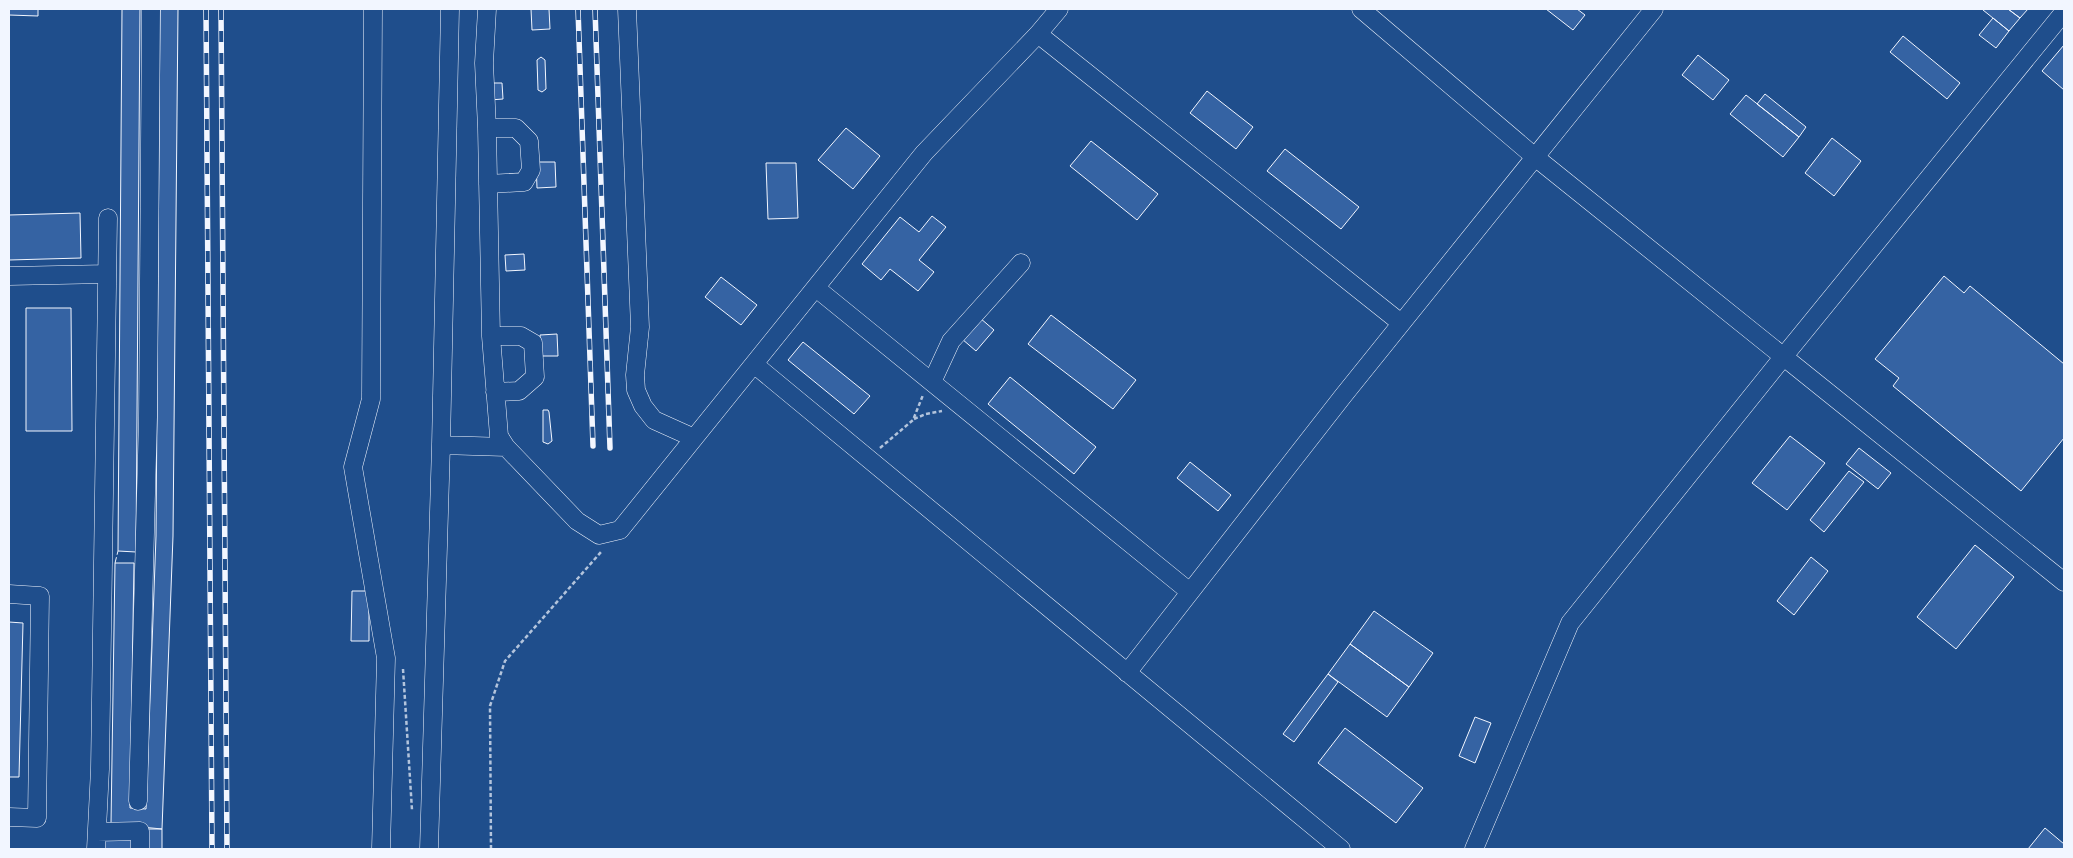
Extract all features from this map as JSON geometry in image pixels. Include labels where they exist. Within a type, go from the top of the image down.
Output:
[{"type":"street","points":[[138,801],[148,417],[151,9]]},
{"type":"street","points":[[373,9],[372,399],[353,467],[386,658],[382,849]]},
{"type":"street","points":[[429,849],[441,445],[450,9]]},
{"type":"street","points":[[487,9],[484,63],[491,336],[499,436],[506,447],[577,521],[599,535],[620,530],[755,365],[924,153],[1038,34],[1058,9]]},
{"type":"street","points":[[627,9],[640,327],[634,375],[636,390],[643,406],[654,420],[694,438]]},
{"type":"street","points":[[1360,9],[1535,156],[2064,582]]},
{"type":"street","points":[[1127,672],[1401,324],[1654,9]]},
{"type":"street","points":[[1474,849],[1570,623],[2064,12]]},
{"type":"street","points":[[1038,34],[1401,324]]},
{"type":"street","points":[[487,128],[516,128],[529,142],[531,170],[524,182],[488,184]]},
{"type":"street","points":[[96,849],[100,769],[108,218]]},
{"type":"street","points":[[932,382],[951,342],[1021,263]]},
{"type":"street","points":[[9,276],[107,274]]},
{"type":"street","points":[[816,288],[1190,592]]},
{"type":"street","points":[[491,336],[521,336],[533,343],[535,377],[519,391],[495,392]]},
{"type":"street","points":[[755,365],[1341,849]]},
{"type":"street","points":[[441,445],[506,447]]},
{"type":"street","points":[[9,594],[40,596],[37,818],[9,817]]},
{"type":"street","points":[[97,832],[140,832],[140,849]]},
{"type":"path","points":[[913,420],[923,394],[932,382]]},
{"type":"path","points":[[865,456],[885,445],[913,420],[926,414],[947,410],[966,410]]},
{"type":"path","points":[[491,849],[490,706],[505,661],[601,552]]},
{"type":"path","points":[[386,658],[404,669],[412,810]]},
{"type":"building","points":[[9,9],[38,9],[38,16],[9,15]]},
{"type":"building","points":[[122,9],[140,9],[136,552],[118,551]]},
{"type":"building","points":[[160,9],[178,9],[173,536],[162,829],[111,824],[115,563],[134,563],[130,808],[146,809],[156,536]]},
{"type":"building","points":[[531,9],[549,9],[550,29],[532,30]]},
{"type":"building","points":[[1546,9],[1577,9],[1585,15],[1573,30]]},
{"type":"building","points":[[1984,9],[2008,9],[2020,18],[2009,31]]},
{"type":"building","points":[[2008,9],[2028,9],[2020,18]]},
{"type":"building","points":[[1993,18],[2009,31],[1996,48],[1979,35]]},
{"type":"building","points":[[1903,36],[1960,83],[1947,99],[1890,52]]},
{"type":"building","points":[[2064,45],[2064,90],[2042,71]]},
{"type":"building","points":[[1698,55],[1729,80],[1713,100],[1682,75]]},
{"type":"building","points":[[541,57],[545,60],[546,89],[542,92],[538,90],[537,60]]},
{"type":"building","points":[[489,83],[502,83],[503,99],[490,100]]},
{"type":"building","points":[[1207,91],[1253,127],[1236,149],[1190,113]]},
{"type":"building","points":[[1765,94],[1806,127],[1799,137],[1757,104]]},
{"type":"building","points":[[1746,95],[1799,137],[1783,157],[1730,114]]},
{"type":"building","points":[[846,128],[880,156],[853,189],[818,160]]},
{"type":"building","points":[[1832,138],[1861,161],[1834,196],[1805,173]]},
{"type":"building","points":[[1091,141],[1158,194],[1137,220],[1070,166]]},
{"type":"building","points":[[1285,149],[1359,207],[1341,229],[1267,171]]},
{"type":"building","points":[[536,162],[555,162],[556,187],[537,188]]},
{"type":"building","points":[[766,163],[796,163],[798,218],[768,219]]},
{"type":"building","points":[[80,213],[81,258],[9,260],[9,215]]},
{"type":"building","points":[[932,216],[946,227],[919,260],[934,272],[918,291],[890,269],[881,280],[862,264],[900,217],[919,232]]},
{"type":"building","points":[[524,254],[525,270],[506,271],[505,255]]},
{"type":"building","points":[[1944,276],[1964,293],[1970,286],[2064,364],[2064,438],[2021,491],[1893,386],[1899,378],[1875,359]]},
{"type":"building","points":[[721,277],[757,305],[741,325],[705,297]]},
{"type":"building","points":[[26,308],[71,308],[72,431],[26,431]]},
{"type":"building","points":[[1051,315],[1136,380],[1113,409],[1028,344]]},
{"type":"building","points":[[980,318],[994,330],[976,351],[962,339]]},
{"type":"building","points":[[557,334],[558,356],[541,356],[540,335]]},
{"type":"building","points":[[803,342],[870,396],[854,414],[788,360]]},
{"type":"building","points":[[1010,377],[1096,447],[1074,474],[988,404]]},
{"type":"building","points":[[543,410],[548,410],[549,412],[552,441],[548,444],[543,442]]},
{"type":"building","points":[[1790,436],[1825,463],[1787,510],[1752,483]]},
{"type":"building","points":[[1859,448],[1891,473],[1878,489],[1846,464]]},
{"type":"building","points":[[1190,462],[1231,495],[1218,511],[1177,478]]},
{"type":"building","points":[[1849,471],[1864,482],[1824,532],[1810,520]]},
{"type":"building","points":[[1975,545],[2014,577],[1956,649],[1917,617]]},
{"type":"building","points":[[1811,557],[1828,571],[1794,615],[1777,601]]},
{"type":"building","points":[[352,591],[369,591],[369,641],[351,641]]},
{"type":"building","points":[[1374,611],[1433,653],[1409,687],[1350,644]]},
{"type":"building","points":[[9,622],[23,623],[19,777],[9,777]]},
{"type":"building","points":[[1350,644],[1409,687],[1387,717],[1328,674]]},
{"type":"building","points":[[1328,674],[1338,682],[1294,742],[1283,734]]},
{"type":"building","points":[[1475,717],[1491,723],[1475,763],[1459,756]]},
{"type":"building","points":[[1345,728],[1423,788],[1396,823],[1318,763]]},
{"type":"building","points":[[2045,828],[2064,844],[2064,849],[2028,849]]},
{"type":"building","points":[[145,829],[162,829],[162,849],[145,849]]},
{"type":"building","points":[[102,836],[133,836],[133,849],[102,849]]},
{"type":"railway","points":[[206,9],[212,849]]},
{"type":"railway","points":[[221,9],[227,849]]},
{"type":"railway","points":[[578,9],[593,446]]},
{"type":"railway","points":[[595,9],[610,448]]},
{"type":"fence","points":[[115,563],[118,551]]}]
